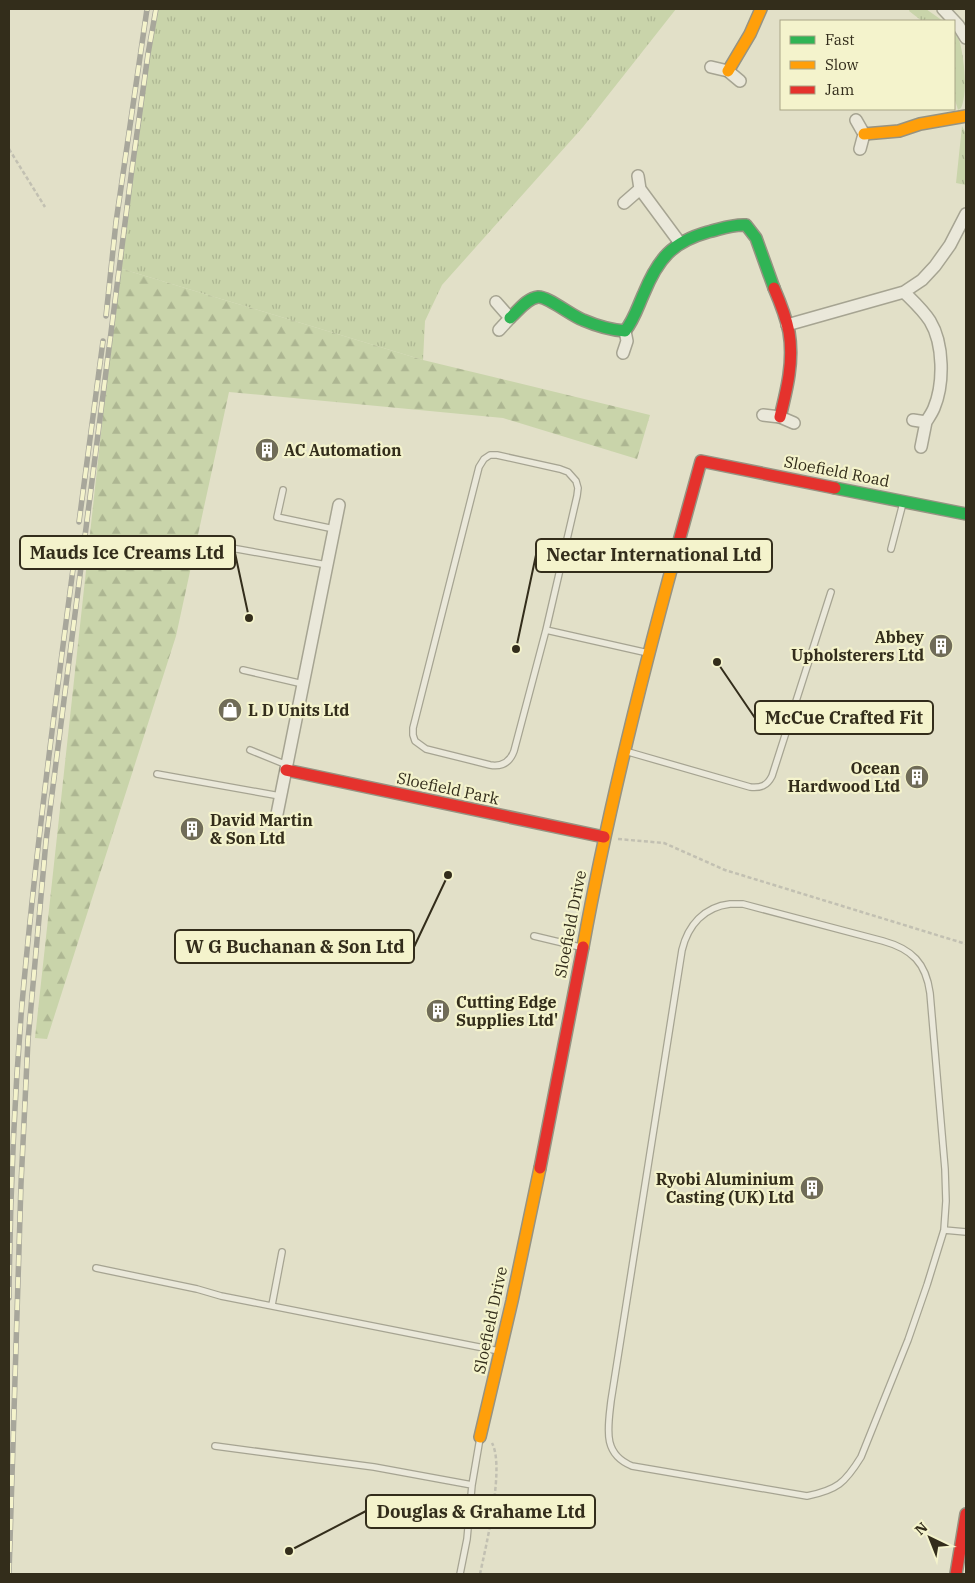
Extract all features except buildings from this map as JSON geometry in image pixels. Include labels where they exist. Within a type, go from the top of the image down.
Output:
[{"type":"street","points":[[728,71],[750,34],[761,9]]},
{"type":"street","points":[[943,9],[953,20]]},
{"type":"street","points":[[955,22],[966,38]]},
{"type":"street","points":[[711,67],[728,71],[740,81]]},
{"type":"street","points":[[864,134],[899,131],[920,124],[966,116]]},
{"type":"street","points":[[856,120],[864,134],[860,149]]},
{"type":"street","points":[[638,176],[640,189],[680,243]]},
{"type":"street","points":[[624,203],[640,189]]},
{"type":"street","points":[[787,325],[904,292],[922,280],[935,266],[950,244],[966,214]]},
{"type":"street","points":[[623,353],[627,341],[625,331],[634,318],[656,269],[670,251],[694,236],[728,226],[746,225],[750,228],[756,242],[787,325],[790,343],[790,363],[780,417]]},
{"type":"street","points":[[904,292],[929,319],[936,334],[940,354],[941,372],[938,390],[934,408],[926,422],[920,447]]},
{"type":"street","points":[[499,330],[533,299],[544,297],[582,320],[614,330],[625,331]]},
{"type":"street","points":[[496,302],[510,318]]},
{"type":"street","points":[[763,415],[780,417],[794,423]]},
{"type":"street","points":[[913,420],[926,422]]},
{"type":"street","name":"Sloefield Road","points":[[701,461],[966,514]]},
{"type":"street","name":"Sloefield Drive","points":[[480,1437],[501,1351],[560,1072],[582,948],[623,750],[701,461]]},
{"type":"street","points":[[276,819],[339,505]]},
{"type":"street","name":"Sloefield Park","points":[[286,767],[604,837]]},
{"type":"street","points":[[956,1574],[963,1555],[966,1514]]},
{"type":"lane","points":[[490,455],[564,470],[578,484],[577,496],[546,630],[514,750],[506,763],[498,766],[490,765],[426,749],[415,741],[413,728],[479,467],[484,459],[490,455]]},
{"type":"lane","points":[[283,490],[277,517],[334,529]]},
{"type":"lane","points":[[891,548],[904,501]]},
{"type":"lane","points":[[226,546],[327,565]]},
{"type":"lane","points":[[623,750],[750,787],[759,788],[769,783],[831,592]]},
{"type":"lane","points":[[546,630],[648,653]]},
{"type":"lane","points":[[243,670],[303,684]]},
{"type":"lane","points":[[250,750],[286,767]]},
{"type":"lane","points":[[157,774],[280,796]]},
{"type":"lane","points":[[743,904],[891,943],[910,953],[920,963],[928,980],[930,993],[945,1169],[946,1201],[944,1230],[908,1340],[861,1456],[848,1475],[835,1487],[826,1492],[807,1496],[639,1467],[620,1460],[613,1451],[609,1437],[611,1401],[682,950],[692,924],[707,911],[723,905],[743,904]]},
{"type":"lane","points":[[534,936],[582,948]]},
{"type":"lane","points":[[944,1230],[966,1232]]},
{"type":"lane","points":[[272,1306],[282,1252]]},
{"type":"lane","points":[[96,1268],[222,1296],[501,1351]]},
{"type":"lane","name":"Sloefield Drive","points":[[460,1574],[467,1539],[472,1485],[480,1437]]},
{"type":"lane","points":[[215,1446],[374,1467],[472,1485]]},
{"type":"path","points":[[9,148],[45,207]]},
{"type":"path","points":[[604,837],[664,843],[725,870],[966,944]]},
{"type":"path","points":[[480,1437],[488,1439],[493,1444],[497,1467],[492,1510],[480,1574]]},
{"type":"green space","points":[[156,9],[676,9],[583,127],[442,285],[425,321],[423,360],[119,268],[148,54]]},
{"type":"green space","points":[[910,9],[926,9],[942,20],[921,20],[909,11]]},
{"type":"green space","points":[[955,34],[960,43],[965,76],[963,102],[958,110],[955,100]]},
{"type":"green space","points":[[962,126],[965,132],[966,185],[956,183]]},
{"type":"green space","points":[[119,268],[423,360],[650,415],[637,459],[503,418],[229,392],[176,636],[47,1039],[35,1038]]},
{"type":"railway","points":[[106,316],[116,222],[147,9]]},
{"type":"railway","points":[[9,1574],[21,1184],[28,1040],[46,841],[131,176],[156,9]]},
{"type":"railway","points":[[79,522],[103,341]]},
{"type":"railway","points":[[9,1298],[13,1151],[22,1004],[39,840],[73,569]]},
{"type":"traffic: fast","points":[[510,318],[526,302],[538,297],[547,300],[578,318],[598,326],[625,331],[633,318],[649,281],[668,253],[695,236],[736,225],[746,225],[756,238],[774,288]]},
{"type":"traffic: fast","points":[[835,488],[966,514]]},
{"type":"traffic: slow","points":[[728,71],[750,34],[761,9]]},
{"type":"traffic: slow","points":[[864,134],[899,131],[920,124],[966,116]]},
{"type":"traffic: slow","points":[[583,947],[592,897],[625,749],[676,552]]},
{"type":"traffic: slow","points":[[480,1437],[512,1301],[540,1168]]},
{"type":"traffic: jam","points":[[774,288],[789,332],[791,354],[789,375],[780,417]]},
{"type":"traffic: jam","points":[[676,552],[701,461],[835,488]]},
{"type":"traffic: jam","points":[[286,770],[604,837]]},
{"type":"traffic: jam","points":[[540,1168],[583,947]]},
{"type":"traffic: jam","points":[[956,1574],[966,1514]]},
{"type":"place","name":"AC Automation","points":[[267,450]]},
{"type":"place","name":"Mauds Ice Creams Ltd","points":[[249,618]]},
{"type":"place","name":"Abbey Upholsterers Ltd","points":[[941,646]]},
{"type":"place","name":"Nectar International Ltd","points":[[516,649]]},
{"type":"place","name":"McCue Crafted Fit","points":[[717,662]]},
{"type":"place","name":"L D Units Ltd","points":[[230,710]]},
{"type":"place","name":"Ocean Hardwood Ltd","points":[[917,777]]},
{"type":"place","name":"David Martin & Son Ltd","points":[[192,829]]},
{"type":"place","name":"W G Buchanan & Son Ltd","points":[[448,875]]},
{"type":"place","name":"Cutting Edge Supplies Ltd'","points":[[438,1011]]},
{"type":"place","name":"Ryobi Aluminium Casting (UK) Ltd","points":[[812,1188]]},
{"type":"place","name":"Douglas & Grahame Ltd","points":[[289,1551]]}]
